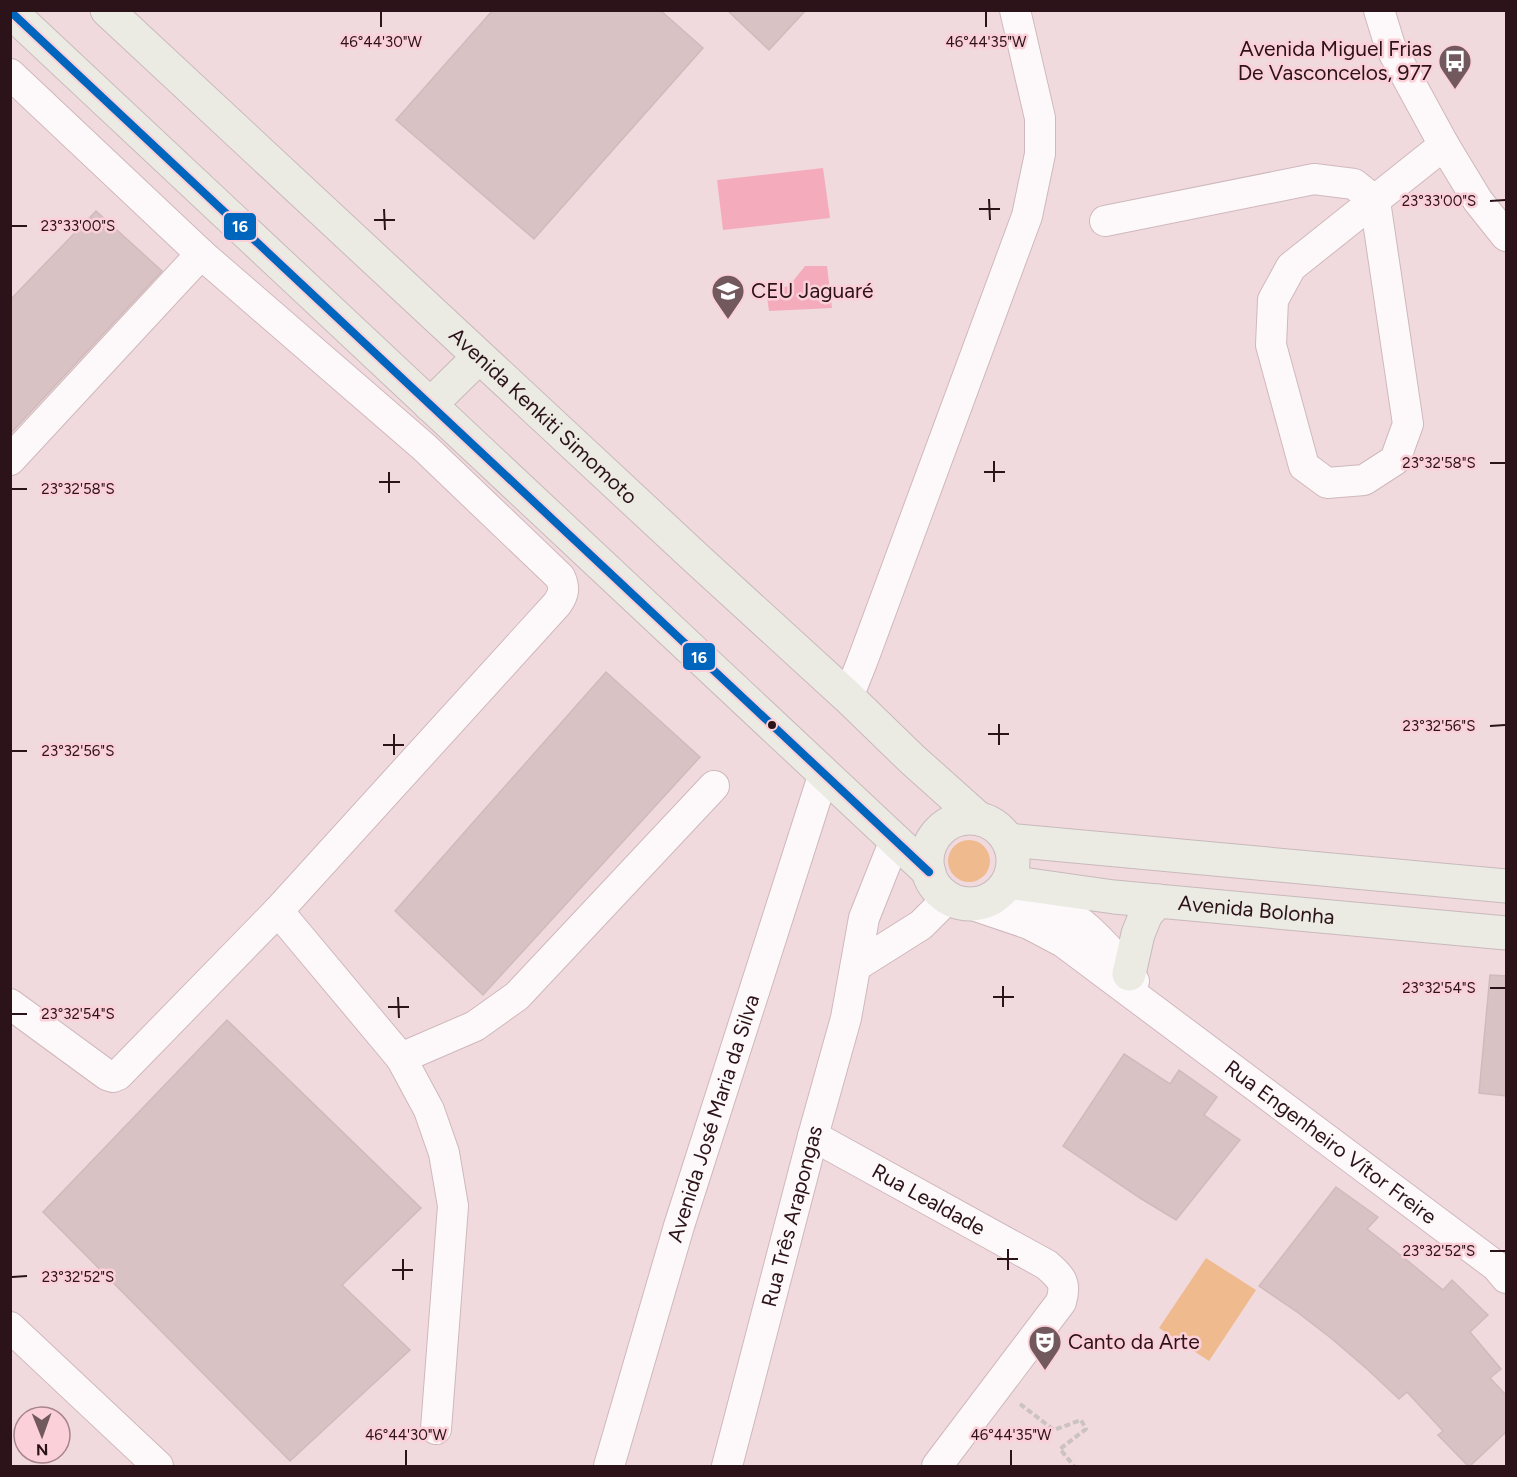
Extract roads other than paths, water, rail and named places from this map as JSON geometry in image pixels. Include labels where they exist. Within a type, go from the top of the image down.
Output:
[{"type":"main road","name":"Avenida Kenkiti Simomoto","points":[[107,10],[705,567],[848,697],[913,760],[980,819]]},
{"type":"main road","points":[[10,11],[928,872]]},
{"type":"main road","points":[[430,405],[479,357]]},
{"type":"main road","points":[[966,818],[980,819],[999,829],[1008,840],[1012,848],[1013,866],[1006,884],[990,899],[980,903],[957,901],[939,890],[932,881],[928,872],[928,850],[941,829],[952,822],[966,818]]},
{"type":"main road","points":[[1008,840],[1506,886]]},
{"type":"main road","name":"Avenida Bolonha","points":[[1006,884],[1114,897],[1506,933]]},
{"type":"main road","points":[[1129,974],[1138,934],[1146,914],[1158,901]]},
{"type":"street","points":[[848,697],[1027,216],[1040,154],[1040,118],[1015,10]]},
{"type":"street","points":[[1379,10],[1390,46],[1444,145],[1478,201],[1506,236]]},
{"type":"street","points":[[10,74],[201,254],[424,447],[560,577],[564,587],[562,596],[556,604],[278,911],[116,1076],[107,1075],[11,1005]]},
{"type":"street","points":[[1105,221],[1314,180],[1354,184],[1375,201],[1408,424],[1395,460],[1364,480],[1327,483],[1304,466],[1271,345],[1273,300],[1291,267],[1375,201],[1444,145]]},
{"type":"street","points":[[10,460],[201,254]]},
{"type":"street","name":"Avenida José Maria da Silva","points":[[609,1467],[679,1226],[824,773]]},
{"type":"street","points":[[401,1058],[475,1026],[517,996],[714,786]]},
{"type":"street","points":[[856,966],[864,918],[895,840]]},
{"type":"street","name":"Rua Engenheiro Vítor Freire","points":[[1006,884],[1078,920],[1129,974],[1152,1009]]},
{"type":"street","points":[[856,966],[957,901]]},
{"type":"street","name":"Rua Engenheiro Vítor Freire","points":[[957,901],[1029,924],[1063,942],[1503,1270]]},
{"type":"street","points":[[278,911],[401,1058],[429,1110],[444,1153],[453,1206],[436,1429]]},
{"type":"street","name":"Rua Três Arapongas","points":[[727,1467],[846,1018],[856,966]]},
{"type":"street","name":"Rua Lealdade","points":[[813,1136],[1047,1265],[1062,1280],[1064,1291],[1061,1302],[937,1467]]},
{"type":"street","points":[[10,1326],[158,1467]]},
{"type":"place","name":"Avenida Miguel Frias De Vasconcelos, 977","points":[[1455,90]]},
{"type":"place","name":"CEU Jaguaré","points":[[728,320]]},
{"type":"place","name":"Canto da Arte","points":[[1045,1371]]}]
